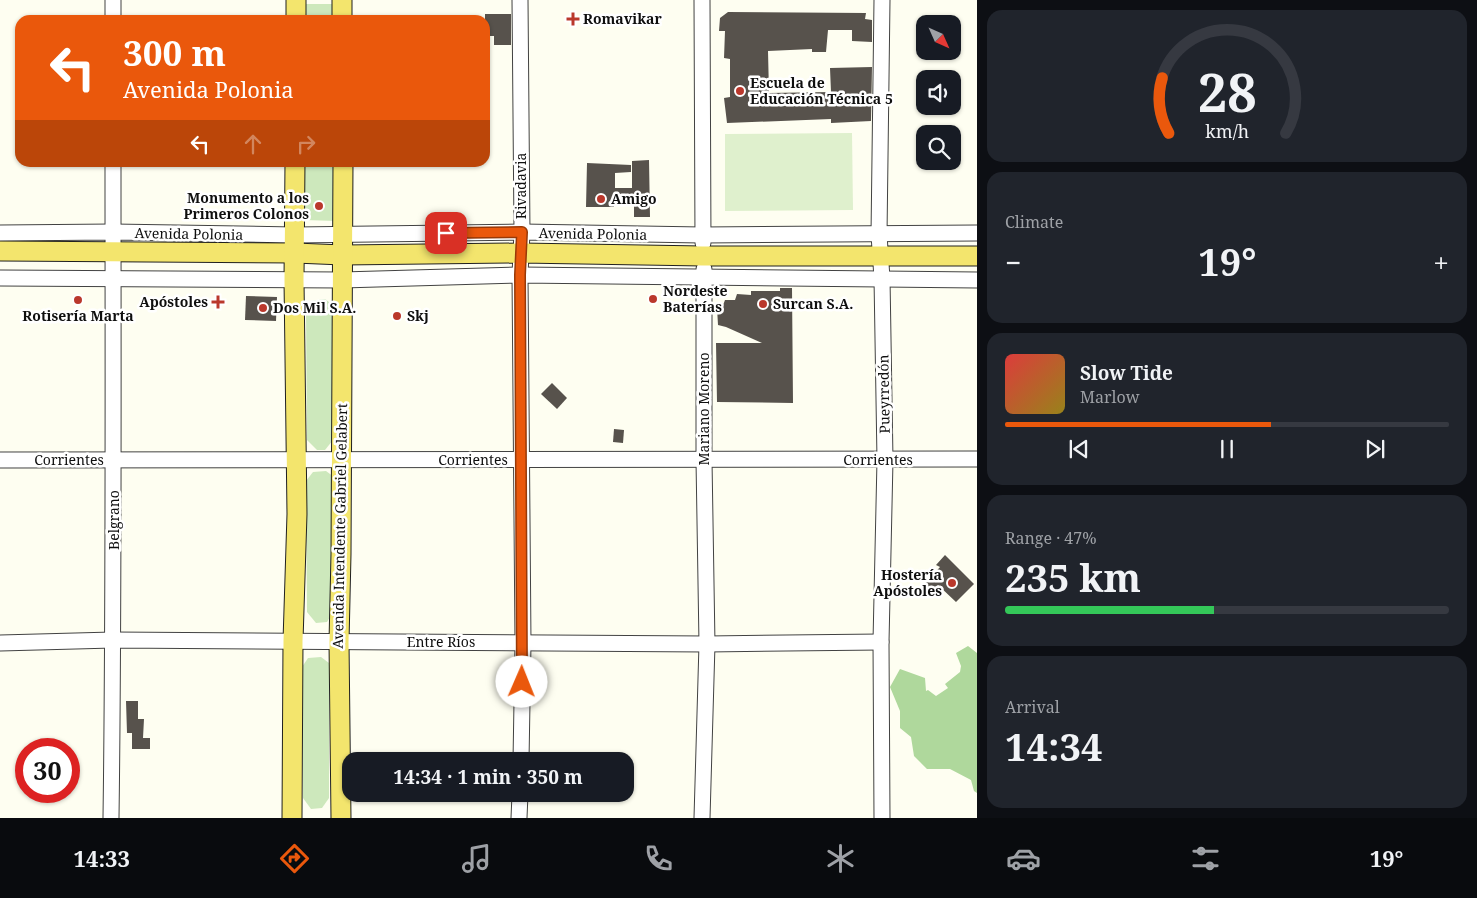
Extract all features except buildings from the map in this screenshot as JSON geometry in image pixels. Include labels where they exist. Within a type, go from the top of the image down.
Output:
[{"type":"main road","points":[[296,0],[296,15]]},
{"type":"main road","points":[[342,0],[342,15]]},
{"type":"main road","points":[[292,818],[297,461],[294,280],[295,167]]},
{"type":"main road","name":"Avenida Intendente Gabriel Gelabert","points":[[341,818],[339,642],[342,167]]},
{"type":"main road","name":"Avenida Polonia","points":[[0,251],[112,253],[295,244],[343,255],[521,253],[703,256],[977,256]]},
{"type":"street","points":[[113,0],[113,15]]},
{"type":"street","name":"Rivadavia","points":[[520,0],[523,643],[520,752]]},
{"type":"street","name":"Mariano Moreno","points":[[702,0],[702,235],[707,644],[702,818]]},
{"type":"street","name":"Pueyrredón","points":[[882,0],[879,234],[882,278],[885,460],[882,818]]},
{"type":"street","name":"Belgrano","points":[[111,818],[114,460],[113,167]]},
{"type":"street","name":"Avenida Polonia","points":[[0,233],[113,232],[295,244],[343,235],[522,232],[702,235],[977,234]]},
{"type":"street","points":[[0,278],[342,280],[520,275],[977,280]]},
{"type":"street","name":"Corrientes","points":[[0,460],[977,460]]},
{"type":"street","name":"Entre Ríos","points":[[0,643],[113,640],[707,644],[882,642]]},
{"type":"street","points":[[520,802],[520,818]]},
{"type":"green space","points":[[306,4],[335,4],[335,15],[306,15]]},
{"type":"green space","points":[[852,133],[853,210],[725,211],[725,134]]},
{"type":"green space","points":[[305,167],[337,167],[337,221],[304,220]]},
{"type":"green space","points":[[325,299],[334,306],[333,440],[325,450],[317,450],[307,440],[306,310],[312,301]]},
{"type":"green space","points":[[326,471],[334,477],[333,612],[327,622],[316,623],[307,612],[306,481],[313,472]]},
{"type":"green space","points":[[968,646],[977,653],[977,793],[974,791],[971,780],[950,769],[927,769],[914,756],[911,737],[900,728],[900,711],[890,687],[900,669],[925,678],[926,691],[928,690],[936,696],[948,688],[945,684],[960,672],[961,666],[956,653]]},
{"type":"green space","points":[[321,657],[329,663],[329,798],[322,808],[311,809],[303,798],[302,667],[308,658]]},
{"type":"place","name":"Romavikar","points":[[573,19]]},
{"type":"place","name":"Escuela de Educación Técnica 5","points":[[740,91]]},
{"type":"place","name":"Amigo","points":[[601,199]]},
{"type":"place","name":"Monumento a los Primeros Colonos","points":[[319,206]]},
{"type":"place","name":"Nordeste Baterías","points":[[653,299]]},
{"type":"place","name":"Rotisería Marta","points":[[78,300]]},
{"type":"place","name":"Apóstoles","points":[[218,302]]},
{"type":"place","name":"Surcan S.A.","points":[[763,304]]},
{"type":"place","name":"Dos Mil S.A.","points":[[263,308]]},
{"type":"place","name":"Skj","points":[[397,316]]},
{"type":"place","name":"Hostería Apóstoles","points":[[952,583]]},
{"type":"route","points":[[446,233],[522,232],[520,275],[522,682]]}]
